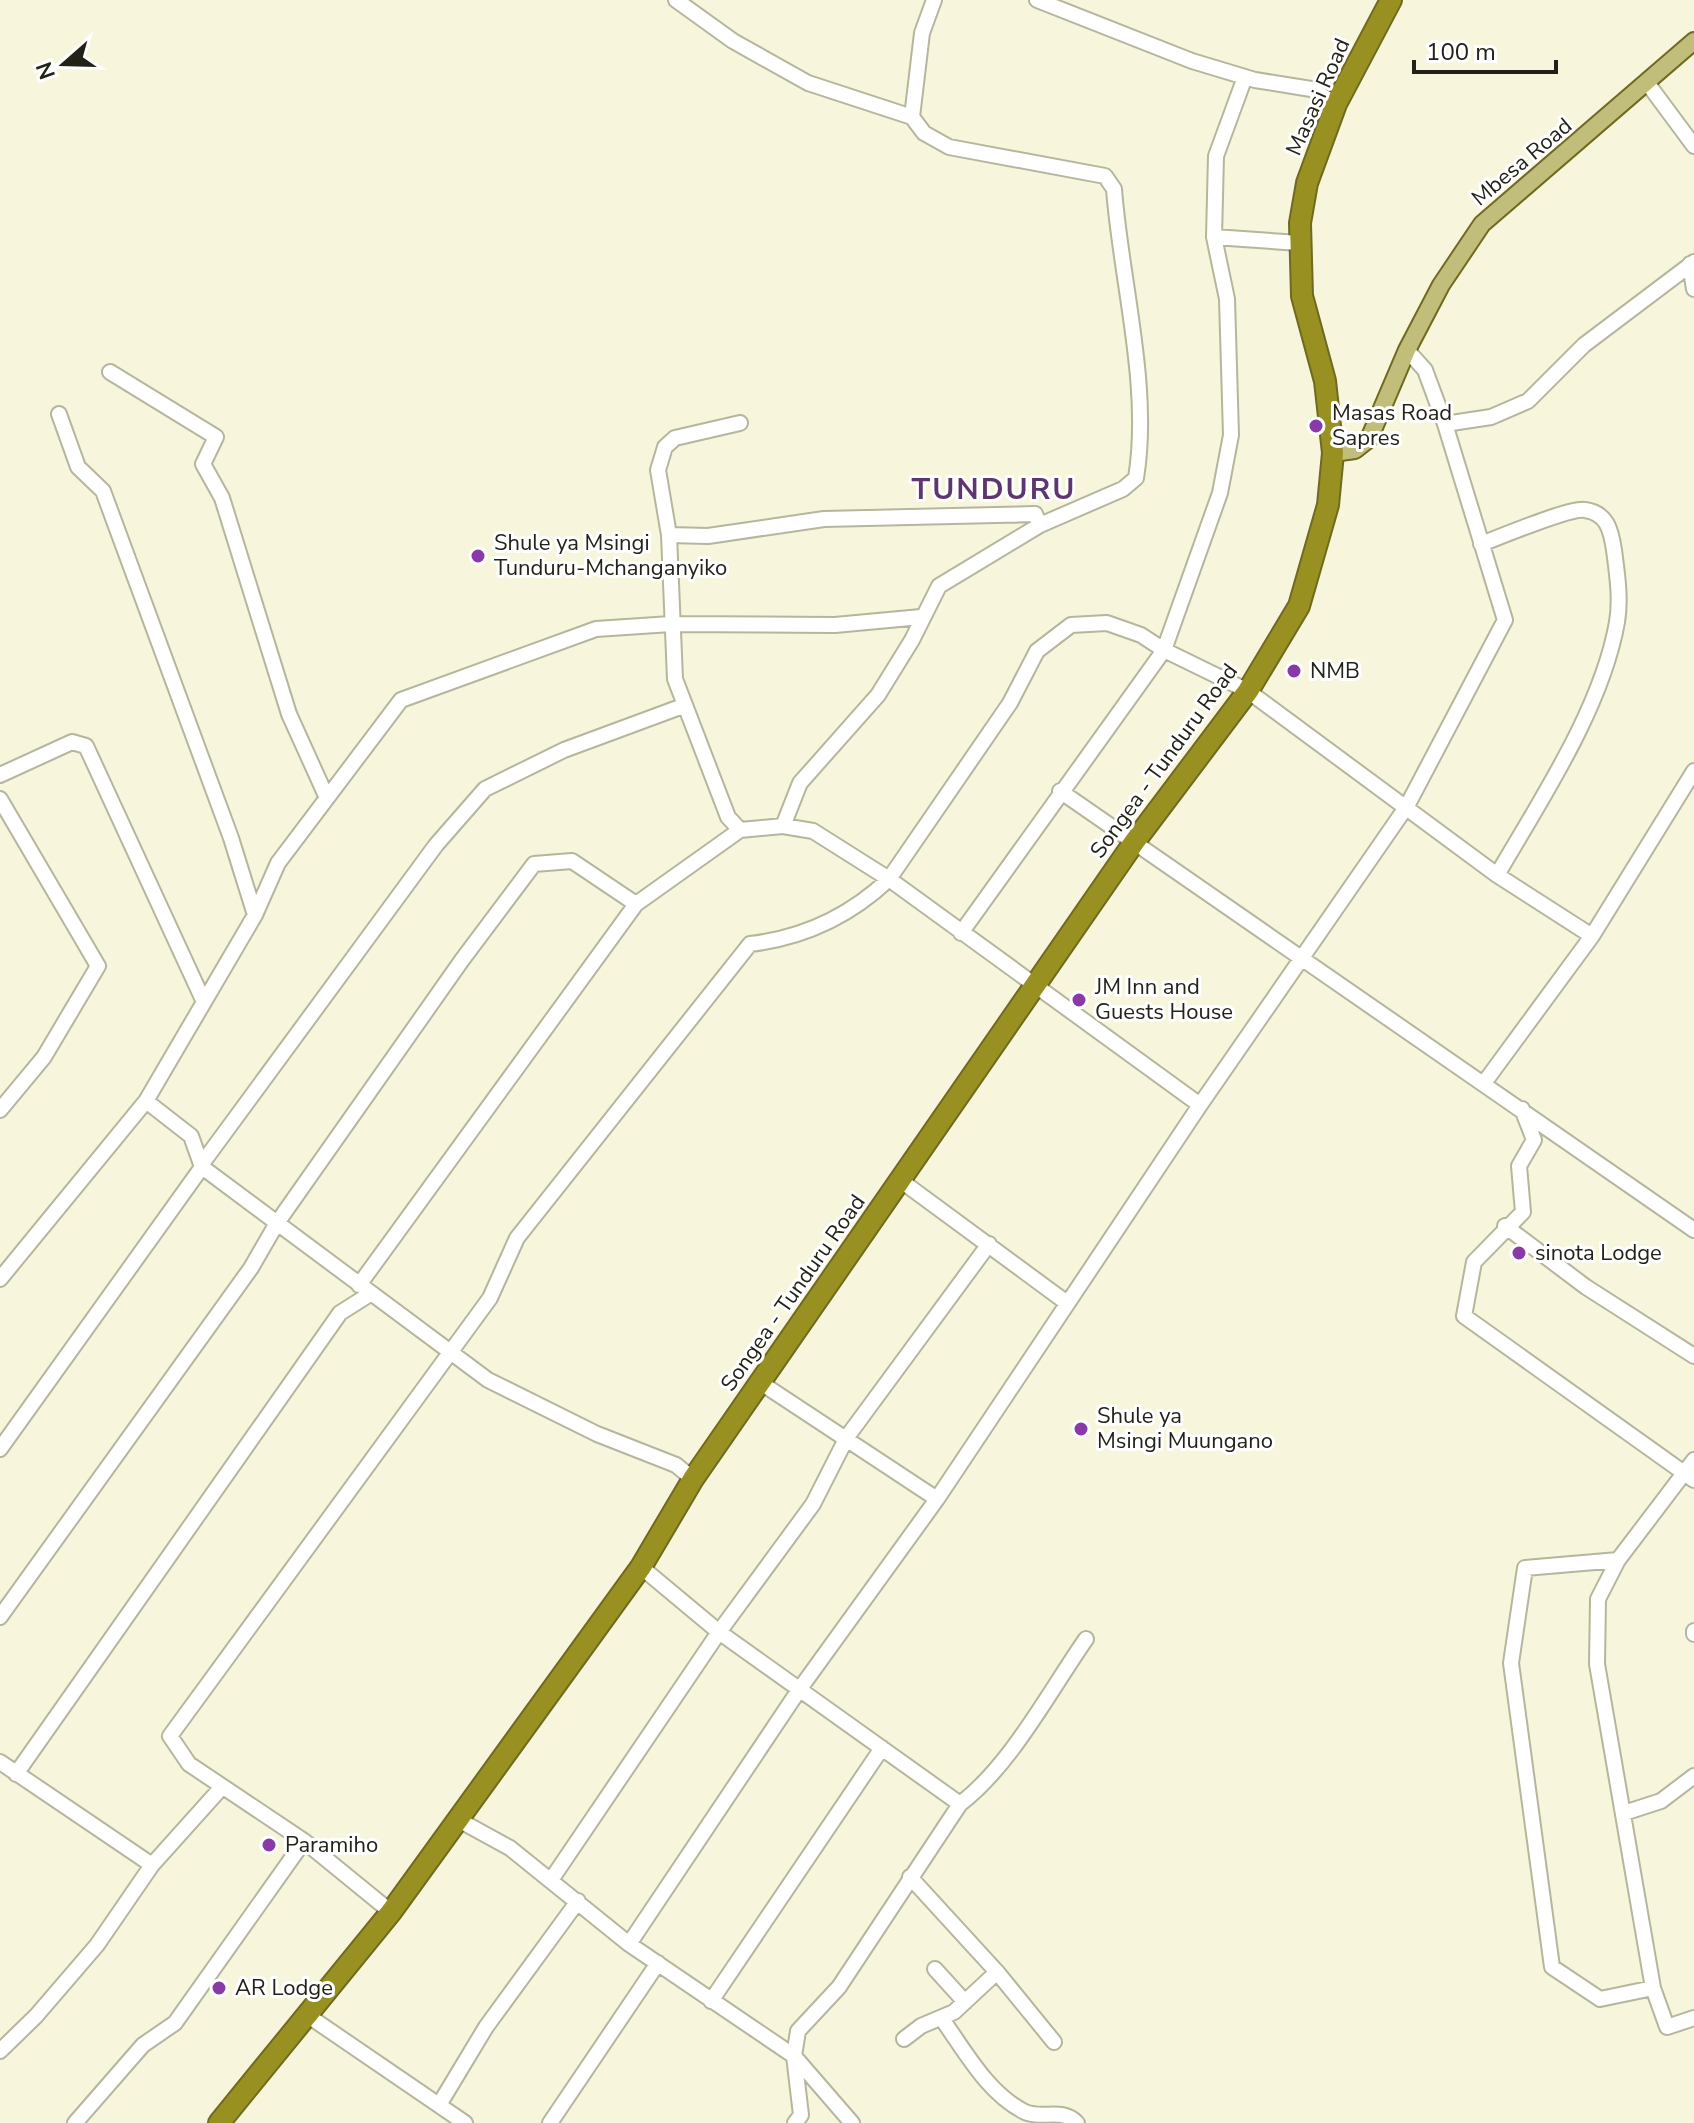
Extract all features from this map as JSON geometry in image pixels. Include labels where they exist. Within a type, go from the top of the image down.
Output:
[{"type":"highway","name":"Masasi Road","points":[[1333,453],[1325,381],[1302,296],[1299,243],[1307,183],[1336,104],[1391,0]]},
{"type":"highway","name":"Songea - Tunduru Road","points":[[219,2123],[391,1912],[641,1567],[693,1479],[900,1180],[1135,841],[1248,691],[1299,606],[1328,505],[1333,453]]},
{"type":"main road","name":"Mbesa Road","points":[[1333,453],[1355,450],[1369,439],[1407,350],[1441,285],[1482,224],[1648,84],[1694,41]]},
{"type":"street","points":[[676,0],[733,41],[808,83],[912,117],[924,133],[949,147],[1105,176],[1114,189],[1138,408],[1141,450],[1136,478],[1123,489],[1040,525],[939,586],[912,640],[878,695],[800,783],[783,826]]},
{"type":"street","points":[[912,117],[922,33],[934,0]]},
{"type":"street","points":[[1037,0],[1192,61],[1245,77],[1311,89],[1336,104]]},
{"type":"street","points":[[961,933],[1164,650],[1220,493],[1231,435],[1227,299],[1214,237],[1216,156],[1245,77]]},
{"type":"street","points":[[1648,84],[1694,146]]},
{"type":"street","points":[[1214,237],[1299,243]]},
{"type":"street","points":[[1445,424],[1491,417],[1528,401],[1584,345],[1692,263]]},
{"type":"street","points":[[1692,263],[1694,289]]},
{"type":"street","points":[[629,1944],[799,1690],[937,1499],[1200,1105],[1407,806],[1505,620],[1445,424],[1425,370],[1407,350]]},
{"type":"street","points":[[110,372],[216,437],[203,464],[222,498],[289,714],[327,798]]},
{"type":"street","points":[[59,414],[78,467],[103,491],[231,838],[255,915]]},
{"type":"street","points":[[740,423],[675,438],[665,447],[658,470],[669,535],[675,679],[719,801],[740,830]]},
{"type":"street","points":[[1481,544],[1582,509],[1602,515],[1610,529],[1618,576],[1617,621],[1607,660],[1566,757],[1497,875]]},
{"type":"street","points":[[669,535],[708,536],[824,519],[1035,514],[1040,525]]},
{"type":"street","points":[[0,1279],[146,1101],[255,915],[278,863],[401,700],[596,629],[671,624],[835,625],[921,617]]},
{"type":"street","points":[[391,1912],[304,1841],[189,1764],[170,1736],[490,1298],[517,1238],[750,944],[789,939],[812,929],[872,895],[889,879],[1010,703],[1037,651],[1071,625],[1107,623],[1141,635],[1164,650],[1248,691],[1497,875],[1592,936]]},
{"type":"street","points":[[0,1449],[436,845],[485,789],[564,750],[683,706]]},
{"type":"street","points":[[0,775],[72,742],[86,746],[204,1002]]},
{"type":"street","points":[[1484,1083],[1592,936],[1694,771]]},
{"type":"street","points":[[1060,791],[1694,1230]]},
{"type":"street","points":[[0,799],[98,966],[44,1057],[0,1110]]},
{"type":"street","points":[[16,1774],[340,1313],[364,1290],[636,904],[740,830],[783,826],[813,831],[889,879],[1200,1105]]},
{"type":"street","points":[[0,1617],[251,1268],[277,1223],[462,960],[534,864],[572,861],[636,904]]},
{"type":"street","points":[[146,1101],[191,1136],[202,1166],[488,1380],[597,1434],[676,1465],[693,1479]]},
{"type":"street","points":[[1522,1109],[1534,1140],[1519,1166],[1523,1212],[1505,1226],[1474,1262],[1464,1316],[1689,1477]]},
{"type":"street","points":[[900,1180],[1067,1303]]},
{"type":"street","points":[[1505,1226],[1586,1287],[1694,1356]]},
{"type":"street","points":[[551,1880],[719,1632],[813,1504],[847,1437],[989,1244]]},
{"type":"street","points":[[761,1383],[937,1499]]},
{"type":"street","points":[[1694,1460],[1689,1477],[1618,1560],[1598,1599],[1597,1664],[1653,1988],[1667,2027],[1694,2018]]},
{"type":"street","points":[[1618,1560],[1525,1568],[1511,1663],[1552,1967],[1600,1999],[1653,1988]]},
{"type":"street","points":[[641,1567],[719,1632],[960,1804]]},
{"type":"street","points":[[795,2123],[801,2115],[794,2056],[798,2031],[839,1987],[960,1804],[980,1789],[1003,1759],[1086,1639]]},
{"type":"street","points":[[711,2001],[882,1748]]},
{"type":"street","points":[[0,1762],[152,1865]]},
{"type":"street","points":[[1624,1813],[1661,1801],[1694,1776]]},
{"type":"street","points":[[0,2051],[36,2016],[97,1945],[152,1865],[222,1787]]},
{"type":"street","points":[[457,1819],[510,1848],[629,1944],[794,2056],[852,2123]]},
{"type":"street","points":[[75,2123],[143,2045],[175,2023],[304,1841]]},
{"type":"street","points":[[910,1877],[997,1972],[1054,2042]]},
{"type":"street","points":[[439,2105],[486,2027],[578,1901]]},
{"type":"street","points":[[550,2123],[658,1963]]},
{"type":"street","points":[[935,1969],[965,2002]]},
{"type":"street","points":[[904,2039],[921,2026],[942,2019],[997,1972]]},
{"type":"street","points":[[307,2015],[465,2123]]},
{"type":"street","points":[[942,2019],[983,2076],[1010,2103],[1035,2119],[1063,2114],[1077,2123]]},
{"type":"place","name":"Masas Road Sapres","points":[[1316,426]]},
{"type":"place","name":"Shule ya Msingi Tunduru-Mchanganyiko","points":[[478,556]]},
{"type":"place","name":"NMB","points":[[1294,671]]},
{"type":"place","name":"JM Inn and Guests House","points":[[1079,1000]]},
{"type":"place","name":"sinota Lodge","points":[[1519,1253]]},
{"type":"place","name":"Shule ya Msingi Muungano","points":[[1081,1429]]},
{"type":"place","name":"Paramiho","points":[[269,1845]]},
{"type":"place","name":"AR Lodge","points":[[219,1988]]},
{"type":"district","name":"TUNDURU","points":[[994,489]]}]
